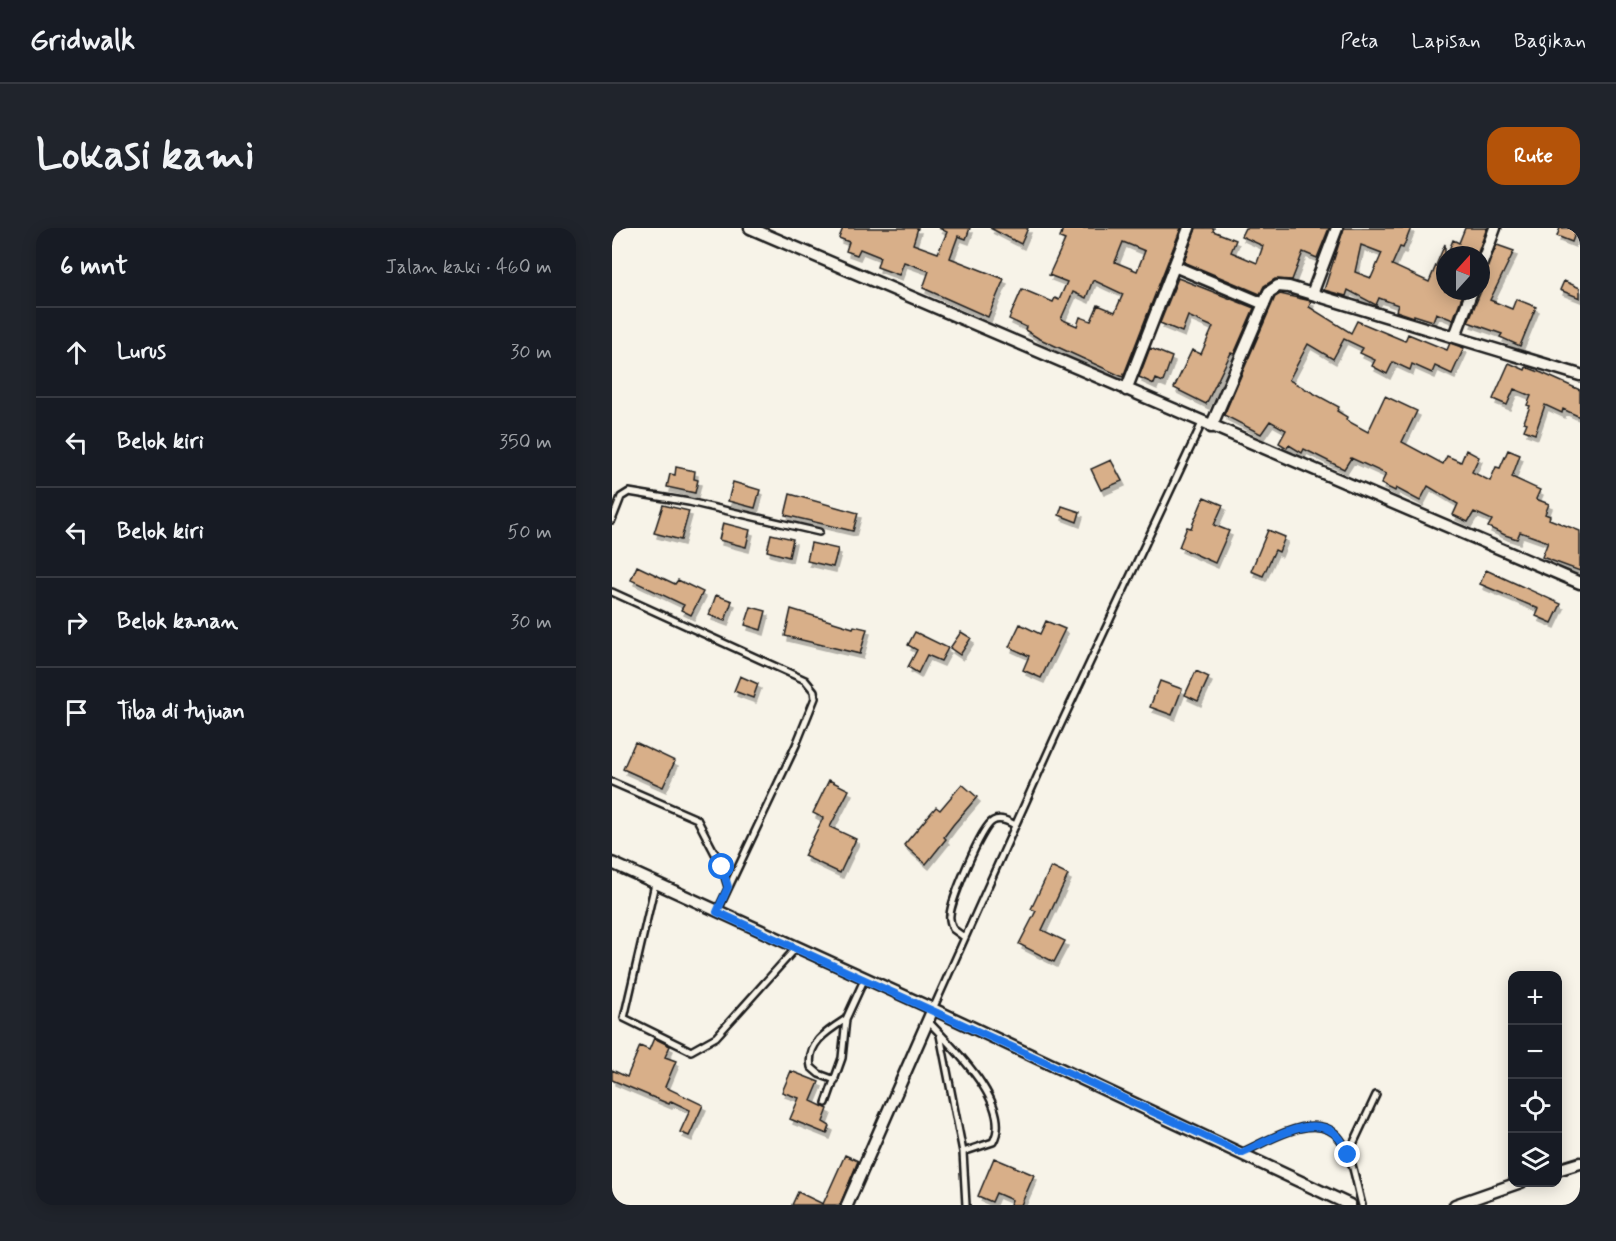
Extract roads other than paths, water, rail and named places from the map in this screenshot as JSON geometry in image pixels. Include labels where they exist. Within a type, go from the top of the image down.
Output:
[{"type":"street","points":[[750,228],[1580,584]]},
{"type":"street","points":[[1126,390],[1190,228]]},
{"type":"street","points":[[1312,294],[1337,228]]},
{"type":"street","points":[[1488,246],[1495,228]]},
{"type":"street","points":[[1174,266],[1264,304]]},
{"type":"street","points":[[1206,425],[1269,292],[1278,286],[1455,336],[1580,375]]},
{"type":"street","points":[[1455,336],[1469,300]]},
{"type":"street","points":[[612,863],[864,980],[933,1009],[1350,1205]]},
{"type":"street","points":[[848,1205],[933,1009]]},
{"type":"street","points":[[1562,1168],[1580,1163]]},
{"type":"street","points":[[1455,1205],[1508,1187]]},
{"type":"lane","points":[[933,1009],[1147,537],[1206,425]]},
{"type":"lane","points":[[612,520],[621,497],[629,492],[688,502],[819,532]]},
{"type":"lane","points":[[612,592],[805,680],[814,691],[815,698],[796,745],[717,912]]},
{"type":"lane","points":[[612,782],[697,819],[722,867],[728,887]]},
{"type":"lane","points":[[964,937],[952,929],[950,914],[972,857],[988,824],[1001,819],[1015,825]]},
{"type":"lane","points":[[655,884],[624,1018],[678,1047],[691,1052],[716,1037],[796,948]]},
{"type":"lane","points":[[826,1103],[842,1058],[846,1019],[864,980]]},
{"type":"lane","points":[[835,1080],[819,1074],[811,1067],[811,1053],[816,1043],[829,1030],[846,1019]]},
{"type":"lane","points":[[927,1020],[965,1061],[988,1093],[997,1114],[999,1126],[993,1142],[963,1152]]},
{"type":"lane","points":[[940,1034],[963,1152],[966,1205]]},
{"type":"lane","points":[[1348,1155],[1376,1095]]},
{"type":"lane","points":[[1241,1153],[1313,1125],[1327,1129],[1339,1137],[1348,1155],[1362,1205]]}]
